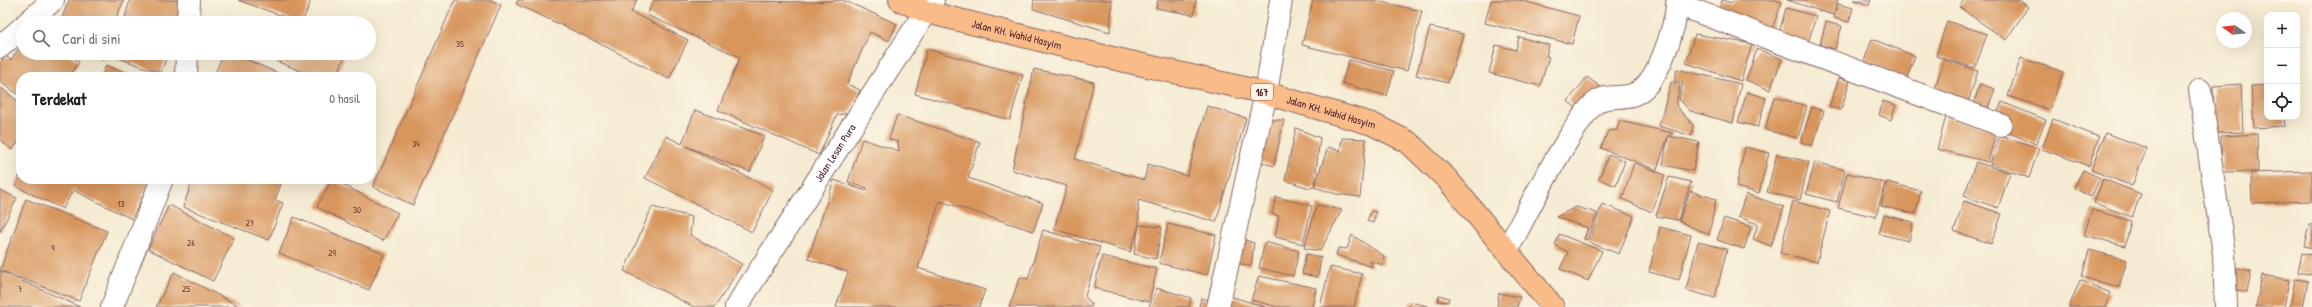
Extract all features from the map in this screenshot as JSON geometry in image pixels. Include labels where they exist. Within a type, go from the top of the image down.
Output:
[{"type":"main road","name":"Jalan KH. Wahid Hasyim","points":[[900,0],[930,6],[1099,55],[1266,93],[1372,124],[1408,142],[1447,179],[1507,250],[1552,307]]},
{"type":"street","points":[[35,16],[53,0]]},
{"type":"street","points":[[188,16],[189,0]]},
{"type":"street","points":[[1218,307],[1266,93],[1281,0]]},
{"type":"street","points":[[1507,250],[1556,158],[1594,103],[1607,97],[1632,95],[1645,87],[1656,74],[1666,48],[1677,2],[2001,125]]},
{"type":"street","name":"Jalan Lesan Pura","points":[[736,307],[930,6]]},
{"type":"street","points":[[0,47],[16,33]]},
{"type":"street","points":[[186,72],[187,60]]},
{"type":"street","points":[[2200,90],[2224,254],[2226,307]]},
{"type":"street","points":[[112,307],[160,184]]},
{"type":"building","points":[[69,0],[124,0],[117,16],[63,16]]},
{"type":"building","points":[[130,0],[185,0],[181,16],[125,16]]},
{"type":"building","points":[[238,0],[311,0],[305,16],[283,16]]},
{"type":"building","points":[[455,0],[491,0],[501,5],[413,205],[373,187],[376,184],[376,180]]},
{"type":"building","points":[[518,0],[637,0],[631,12],[688,40],[669,79],[583,35],[516,4]]},
{"type":"building","points":[[654,0],[812,2],[843,0],[897,24],[889,41],[870,32],[847,84],[860,90],[850,113],[837,115],[819,155],[718,110],[740,57],[647,15]]},
{"type":"building","points":[[1034,0],[1112,0],[1110,32],[1033,9]]},
{"type":"building","points":[[1158,0],[1196,0],[1194,15],[1156,8]]},
{"type":"building","points":[[1313,0],[1373,0],[1422,11],[1407,71],[1302,45]]},
{"type":"building","points":[[1491,0],[1519,0],[1579,16],[1572,44],[1485,23]]},
{"type":"building","points":[[1722,0],[1732,3],[1734,0],[1775,0],[1782,2],[1769,37],[1716,17]]},
{"type":"building","points":[[1787,0],[1838,0],[1833,15]]},
{"type":"building","points":[[1854,0],[1871,0],[1869,5]]},
{"type":"building","points":[[1964,0],[2019,0],[2028,7],[2006,40],[1959,7]]},
{"type":"building","points":[[1838,4],[1853,8],[1849,22],[1834,18]]},
{"type":"building","points":[[1786,8],[1816,16],[1807,47],[1777,40]]},
{"type":"building","points":[[1947,21],[1987,34],[1975,68],[1936,56]]},
{"type":"building","points":[[1826,22],[1842,26],[1835,49],[1820,45]]},
{"type":"building","points":[[1430,27],[1463,34],[1448,83],[1416,75]]},
{"type":"building","points":[[1695,34],[1752,44],[1741,81],[1686,63]]},
{"type":"building","points":[[1519,37],[1549,45],[1546,56],[1549,57],[1540,86],[1489,73],[1496,45],[1516,50]]},
{"type":"building","points":[[1872,39],[1915,56],[1906,80],[1863,64]]},
{"type":"building","points":[[927,49],[1023,75],[1010,120],[915,94]]},
{"type":"building","points":[[1757,49],[1782,59],[1770,90],[1746,80]]},
{"type":"building","points":[[16,52],[16,60],[76,60],[79,62],[72,72],[16,72],[16,93],[0,82],[0,63],[5,56],[11,60]]},
{"type":"building","points":[[2021,58],[2063,72],[2050,110],[2008,96]]},
{"type":"building","points":[[124,60],[166,60],[161,72]]},
{"type":"building","points":[[221,60],[247,60],[275,72],[215,72]]},
{"type":"building","points":[[274,60],[344,60],[338,72],[302,72]]},
{"type":"building","points":[[1349,60],[1394,71],[1387,96],[1342,83]]},
{"type":"building","points":[[1944,60],[1978,71],[1966,109],[1932,98]]},
{"type":"building","points":[[106,65],[124,72],[103,72]]},
{"type":"building","points":[[1034,69],[1094,82],[1075,159],[1144,180],[1148,164],[1187,176],[1207,106],[1246,118],[1216,222],[1138,200],[1139,225],[1130,252],[1054,229],[1067,186],[1012,170]]},
{"type":"building","points":[[1677,69],[1741,84],[1733,123],[1690,111],[1679,99],[1683,83],[1674,81]]},
{"type":"building","points":[[1587,77],[1606,91],[1582,113],[1568,101]]},
{"type":"building","points":[[1839,78],[1850,81],[1841,110],[1829,107]]},
{"type":"building","points":[[1671,82],[1680,85],[1676,106],[1693,125],[1692,136],[1659,126]]},
{"type":"building","points":[[1980,84],[1995,89],[1985,116],[1971,111]]},
{"type":"building","points":[[2241,84],[2243,132],[2214,133],[2213,86]]},
{"type":"building","points":[[2264,85],[2264,120],[2284,120],[2285,126],[2254,128],[2251,86]]},
{"type":"building","points":[[0,87],[16,100],[16,145],[12,150],[0,140]]},
{"type":"building","points":[[1747,92],[1766,98],[1758,127],[1738,122]]},
{"type":"building","points":[[1774,97],[1807,106],[1798,138],[1765,130]]},
{"type":"building","points":[[1883,101],[1896,105],[1891,120],[1879,115]]},
{"type":"building","points":[[2002,102],[2046,120],[2036,144],[1992,126]]},
{"type":"building","points":[[1812,107],[1824,111],[1812,146],[1801,142]]},
{"type":"building","points":[[695,110],[764,136],[750,172],[686,146],[773,190],[752,232],[645,178],[666,136],[682,144]]},
{"type":"building","points":[[897,115],[980,142],[968,178],[1043,203],[1033,231],[940,201],[918,268],[985,290],[979,307],[836,307],[848,272],[808,259],[834,180],[866,191],[867,188],[848,182],[862,139],[899,151],[898,142],[889,139]]},
{"type":"building","points":[[1946,117],[1997,130],[1988,162],[1937,149]]},
{"type":"building","points":[[2053,119],[2099,137],[2089,166],[2042,149]]},
{"type":"building","points":[[1268,120],[1284,120],[1274,166],[1261,162]]},
{"type":"building","points":[[1619,121],[1673,133],[1668,136],[1657,170],[1601,148],[1608,131],[1617,130]]},
{"type":"building","points":[[1296,128],[1320,138],[1314,187],[1309,188],[1285,180]]},
{"type":"building","points":[[2105,133],[2147,148],[2132,186],[2091,170]]},
{"type":"building","points":[[2257,134],[2258,172],[2222,172],[2221,136]]},
{"type":"building","points":[[2000,135],[2039,148],[2029,178],[1990,164]]},
{"type":"building","points":[[1668,136],[1699,142],[1693,171],[1663,165]]},
{"type":"building","points":[[1342,138],[1366,139],[1360,197],[1336,194],[1314,187],[1328,147],[1340,151]]},
{"type":"building","points":[[1745,147],[1769,153],[1759,193],[1736,187]]},
{"type":"building","points":[[1609,154],[1625,161],[1616,186],[1599,179]]},
{"type":"building","points":[[1777,154],[1809,162],[1800,200],[1767,192]]},
{"type":"building","points":[[1815,162],[1845,170],[1837,202],[1806,194]]},
{"type":"building","points":[[1976,162],[2010,173],[1998,208],[1964,196]]},
{"type":"building","points":[[1634,163],[1665,175],[1652,212],[1622,199]]},
{"type":"building","points":[[2083,170],[2100,178],[2091,197],[2074,188]]},
{"type":"building","points":[[2312,171],[2312,201],[2252,203],[2251,173]]},
{"type":"building","points":[[1847,173],[1885,183],[1876,217],[1838,208]]},
{"type":"building","points":[[1669,177],[1691,182],[1678,220],[1656,216]]},
{"type":"building","points":[[2103,179],[2141,194],[2132,217],[2094,203]]},
{"type":"building","points":[[1887,182],[1921,191],[1915,214],[1881,206]]},
{"type":"building","points":[[16,184],[149,184],[132,219],[73,190],[63,209],[15,186]]},
{"type":"building","points":[[191,184],[281,184],[275,200],[283,203],[269,240],[183,207]]},
{"type":"building","points":[[329,184],[342,184],[398,213],[383,241],[317,207]]},
{"type":"building","points":[[0,190],[17,198],[0,232]]},
{"type":"building","points":[[1690,191],[1716,199],[1709,235],[1679,221]]},
{"type":"building","points":[[1746,194],[1784,207],[1771,246],[1753,239],[1758,224],[1738,217]]},
{"type":"building","points":[[1276,197],[1312,206],[1303,244],[1275,237],[1279,216],[1272,214]]},
{"type":"building","points":[[26,199],[107,231],[79,301],[0,270]]},
{"type":"building","points":[[1793,201],[1830,211],[1817,262],[1780,253]]},
{"type":"building","points":[[1964,201],[2002,214],[1991,244],[1954,231]]},
{"type":"building","points":[[1602,204],[1634,216],[1619,254],[1589,242]]},
{"type":"building","points":[[169,205],[234,238],[213,281],[148,249]]},
{"type":"building","points":[[1317,205],[1342,210],[1320,251],[1304,248]]},
{"type":"building","points":[[652,207],[692,217],[690,235],[742,264],[715,307],[694,307],[624,271]]},
{"type":"building","points":[[1576,207],[1597,213],[1587,240],[1584,239],[1588,228],[1556,217]]},
{"type":"building","points":[[2092,210],[2131,221],[2125,246],[2084,235]]},
{"type":"building","points":[[1371,211],[1376,212],[1373,223],[1367,221]]},
{"type":"building","points":[[1884,215],[1913,222],[1909,241],[1879,234]]},
{"type":"building","points":[[294,217],[384,254],[369,290],[279,253]]},
{"type":"building","points":[[1724,218],[1751,227],[1744,249],[1717,240]]},
{"type":"building","points":[[1168,224],[1216,235],[1207,275],[1159,263]]},
{"type":"building","points":[[2309,224],[2312,225],[2312,248],[2304,246]]},
{"type":"building","points":[[1139,225],[1162,227],[1156,259],[1134,254]]},
{"type":"building","points":[[1660,227],[1691,235],[1679,280],[1649,272]]},
{"type":"building","points":[[1043,230],[1100,247],[1085,296],[1092,305],[1091,307],[1009,307],[1020,277],[1028,279]]},
{"type":"building","points":[[1559,234],[1602,251],[1588,281],[1560,269],[1568,252],[1555,245]]},
{"type":"building","points":[[1352,235],[1384,256],[1383,265],[1370,261],[1372,267],[1336,255],[1338,248],[1347,249]]},
{"type":"building","points":[[1245,240],[1254,243],[1251,266],[1237,263]]},
{"type":"building","points":[[1265,242],[1299,251],[1293,276],[1259,268]]},
{"type":"building","points":[[1698,242],[1727,249],[1715,298],[1686,290]]},
{"type":"building","points":[[2089,250],[2127,260],[2119,287],[2082,277]]},
{"type":"building","points":[[2302,253],[2312,255],[2312,275],[2298,272]]},
{"type":"building","points":[[1306,254],[1321,257],[1318,277],[1302,274]]},
{"type":"building","points":[[1102,256],[1157,269],[1149,302],[1094,288]]},
{"type":"building","points":[[1330,267],[1362,274],[1354,307],[1320,307]]},
{"type":"building","points":[[2236,268],[2251,271],[2247,292],[2233,289]]},
{"type":"building","points":[[0,271],[80,307],[0,307]]},
{"type":"building","points":[[174,272],[241,307],[156,307]]},
{"type":"building","points":[[2262,275],[2289,280],[2284,307],[2256,307]]},
{"type":"building","points":[[1259,276],[1316,288],[1312,307],[1278,307],[1251,300]]},
{"type":"building","points":[[2295,279],[2308,281],[2303,307],[2290,307]]},
{"type":"building","points":[[2080,280],[2111,293],[2105,307],[2069,307]]},
{"type":"building","points":[[1157,288],[1191,298],[1189,307],[1149,307]]},
{"type":"building","points":[[1499,293],[1520,297],[1517,307],[1497,307]]},
{"type":"building","points":[[1439,295],[1449,298],[1448,302],[1438,301]]},
{"type":"building","points":[[1230,296],[1265,307],[1228,307]]},
{"type":"building","points":[[1201,298],[1213,301],[1212,307],[1199,307]]},
{"type":"building","points":[[1410,302],[1428,306],[1428,307],[1409,307]]}]
